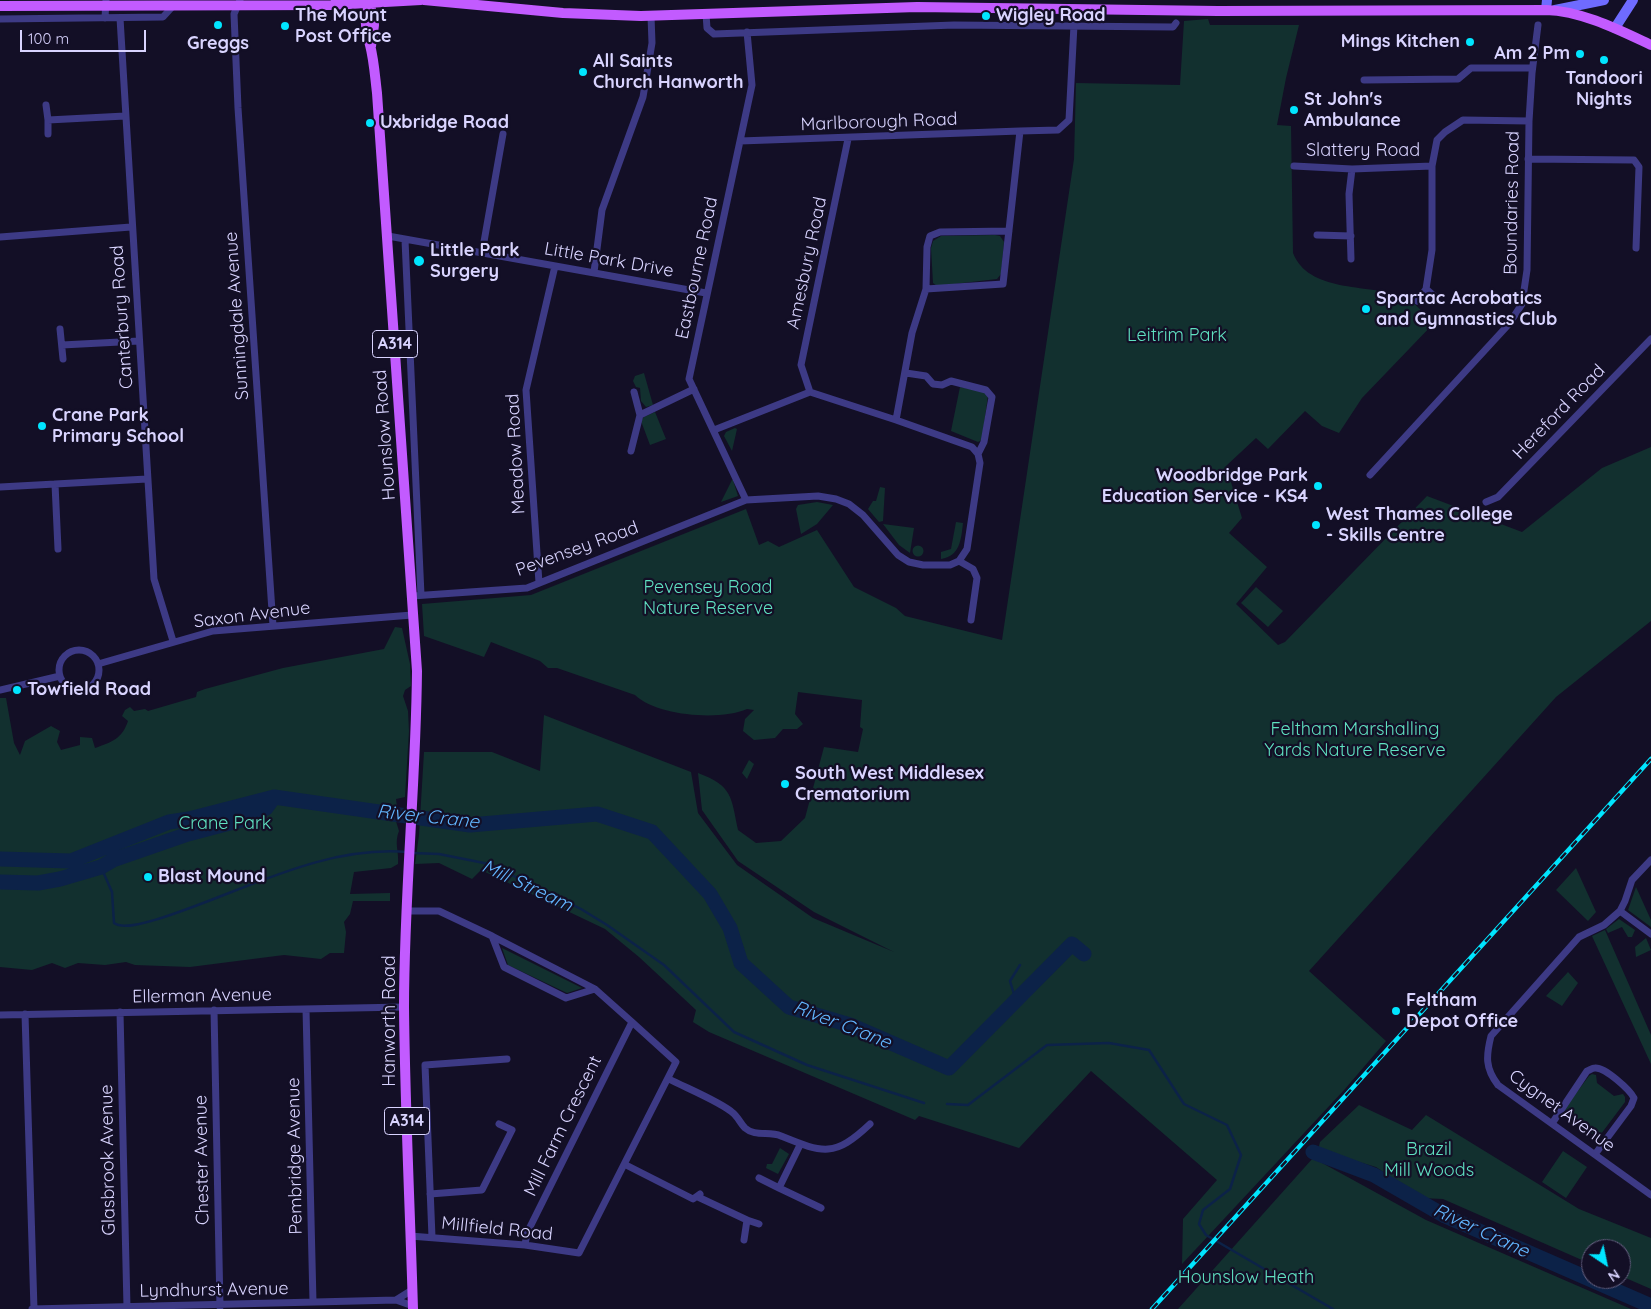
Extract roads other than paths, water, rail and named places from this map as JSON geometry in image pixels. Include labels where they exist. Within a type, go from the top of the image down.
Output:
[{"type":"main road","points":[[0,6],[106,2],[174,6],[238,2],[423,0],[571,13],[651,16],[917,7],[1218,12],[1549,6],[1604,0]]},
{"type":"main road","points":[[1615,28],[1633,0]]},
{"type":"main road","name":"Hounslow Road","points":[[370,1],[364,20],[365,33],[371,46],[377,93],[417,596],[412,615],[417,671],[417,733]]},
{"type":"main road","points":[[1549,6],[1615,28],[1651,45]]},
{"type":"main road","name":"Hanworth Road","points":[[413,1307],[404,1007],[408,859],[417,733]]},
{"type":"street","points":[[105,18],[106,2]]},
{"type":"street","name":"Sunningdale Avenue","points":[[238,2],[234,14],[238,108],[273,626]]},
{"type":"street","points":[[0,19],[163,17],[174,6]]},
{"type":"street","points":[[706,14],[707,28],[714,34],[954,25],[1173,27],[1176,22]]},
{"type":"street","points":[[594,272],[602,210],[642,97],[652,43],[651,16]]},
{"type":"street","name":"Canterbury Road","points":[[120,18],[154,579],[173,641]]},
{"type":"street","points":[[1002,293],[1020,132],[1058,130],[1068,120],[1074,25]]},
{"type":"street","name":"Boundaries Road","points":[[1370,475],[1508,324],[1522,304],[1527,270],[1528,159],[1532,68],[1538,25]]},
{"type":"street","name":"Eastbourne Road","points":[[746,500],[689,379],[752,86],[748,32]]},
{"type":"street","points":[[1364,80],[1458,78],[1471,68],[1532,68]]},
{"type":"street","points":[[46,105],[48,134]]},
{"type":"street","points":[[48,120],[125,116]]},
{"type":"street","points":[[1417,301],[1426,289],[1432,250],[1432,166],[1437,140],[1463,120],[1529,121]]},
{"type":"street","name":"Marlborough Road","points":[[740,141],[1020,132]]},
{"type":"street","points":[[482,253],[503,134]]},
{"type":"street","name":"Amesbury Road","points":[[810,392],[801,365],[848,139]]},
{"type":"street","points":[[1528,159],[1634,160],[1639,167],[1636,248]]},
{"type":"street","name":"Slattery Road","points":[[1294,166],[1352,168],[1432,166]]},
{"type":"street","points":[[1350,259],[1349,194],[1352,168]]},
{"type":"street","points":[[0,237],[132,227]]},
{"type":"street","points":[[896,420],[912,333],[926,289],[927,246],[930,236],[940,232],[1009,231]]},
{"type":"street","points":[[1317,235],[1351,236]]},
{"type":"street","name":"Little Park Drive","points":[[388,236],[706,293]]},
{"type":"street","points":[[405,240],[417,596]]},
{"type":"street","name":"Meadow Road","points":[[539,583],[526,390],[555,266]]},
{"type":"street","points":[[926,289],[1003,284]]},
{"type":"street","points":[[1426,289],[1434,296]]},
{"type":"street","points":[[60,329],[63,359]]},
{"type":"street","name":"Hereford Road","points":[[1486,502],[1498,497],[1651,339]]},
{"type":"street","points":[[62,345],[139,341]]},
{"type":"street","points":[[906,373],[926,376],[933,384],[951,381],[986,390],[990,393],[992,398],[984,442],[978,454]]},
{"type":"street","points":[[640,415],[694,389]]},
{"type":"street","points":[[632,451],[640,415],[634,392]]},
{"type":"street","points":[[714,430],[810,392],[972,447],[978,454],[980,463],[967,549],[959,560],[942,566],[908,562],[898,555],[863,515],[850,504],[836,498],[818,496],[746,500]]},
{"type":"street","points":[[0,487],[148,479]]},
{"type":"street","points":[[55,484],[58,549]]},
{"type":"street","name":"Pevensey Road","points":[[417,596],[527,588],[746,500]]},
{"type":"street","points":[[959,560],[973,569],[977,578],[971,620]]},
{"type":"street","name":"Saxon Avenue","points":[[98,664],[213,631],[412,615]]},
{"type":"street","points":[[77,650],[90,653],[98,664],[100,670],[96,682],[85,690],[67,686],[60,676],[59,669],[65,656],[77,650]]},
{"type":"street","points":[[0,690],[60,676]]},
{"type":"street","name":"Cygnet Avenue","points":[[1651,860],[1632,880],[1626,901],[1620,911],[1604,925],[1580,937],[1491,1036],[1486,1055],[1487,1067],[1498,1085],[1553,1122],[1651,1195]]},
{"type":"street","points":[[406,912],[439,911],[595,988],[676,1062],[626,1165],[693,1198],[699,1195],[747,1220],[760,1224]]},
{"type":"street","points":[[1620,911],[1651,934]]},
{"type":"street","points":[[492,936],[504,967],[566,998],[595,988]]},
{"type":"street","name":"Ellerman Avenue","points":[[0,1015],[404,1007]]},
{"type":"street","name":"Pembridge Avenue","points":[[306,1008],[313,1302]]},
{"type":"street","name":"Chester Avenue","points":[[214,1010],[220,1307]]},
{"type":"street","name":"Glasbrook Avenue","points":[[120,1012],[127,1307]]},
{"type":"street","points":[[25,1014],[33,1309]]},
{"type":"street","name":"Mill Farm Crescent","points":[[525,1246],[527,1233],[632,1022]]},
{"type":"street","name":"Hanworth Road","points":[[432,1237],[425,1065],[507,1060]]},
{"type":"street","points":[[1553,1122],[1587,1071],[1596,1067],[1602,1069],[1630,1091],[1634,1098],[1631,1106],[1596,1153]]},
{"type":"street","points":[[668,1079],[733,1112],[746,1128],[756,1134],[779,1135],[800,1145],[827,1150],[844,1145],[870,1124]]},
{"type":"street","points":[[430,1194],[482,1190],[512,1130],[499,1124]]},
{"type":"street","points":[[779,1188],[800,1145]]},
{"type":"street","name":"Millfield Road","points":[[410,1236],[525,1246],[579,1253],[626,1165]]},
{"type":"street","points":[[759,1178],[821,1208]]},
{"type":"street","points":[[744,1240],[747,1220]]},
{"type":"street","points":[[396,1300],[412,1290]]},
{"type":"street","name":"Lyndhurst Avenue","points":[[33,1309],[220,1307],[396,1300],[413,1307]]},
{"type":"waterway","name":"River Crane","points":[[0,859],[71,861],[169,822],[189,819],[274,797],[470,825],[597,814],[652,832],[710,894],[730,928],[741,963],[789,1007],[850,1025],[949,1068],[1072,944],[1084,954]]},
{"type":"waterway","name":"River Crane","points":[[0,882],[38,883],[60,879],[101,867],[113,860],[188,834],[249,818],[266,808],[274,797]]},
{"type":"waterway","name":"Mill Stream","points":[[101,867],[112,892],[114,923],[129,926],[188,909],[311,864],[343,856],[375,852],[407,852]]},
{"type":"waterway","name":"Mill Stream","points":[[412,853],[439,854],[489,864],[581,909],[607,925],[664,965],[734,1032],[807,1065],[924,1103]]},
{"type":"waterway","points":[[1016,1001],[1010,981],[1020,965]]},
{"type":"waterway","name":"Mill Stream","points":[[947,1104],[968,1105],[1047,1045],[1109,1043],[1149,1050],[1184,1104],[1227,1125],[1241,1155],[1230,1189],[1203,1210],[1199,1224],[1206,1235],[1333,1309]]},
{"type":"waterway","name":"River Crane","points":[[1313,1152],[1374,1175],[1445,1216],[1651,1306]]},
{"type":"railway","points":[[1152,1309],[1651,759]]},
{"type":"place","name":"Wigley Road","points":[[986,16]]},
{"type":"place","name":"Greggs","points":[[218,25]]},
{"type":"place","name":"The Mount Post Office","points":[[285,26]]},
{"type":"place","name":"Mings Kitchen","points":[[1470,42]]},
{"type":"place","name":"Am 2 Pm","points":[[1580,54]]},
{"type":"place","name":"Tandoori Nights","points":[[1604,60]]},
{"type":"place","name":"All Saints Church Hanworth","points":[[583,72]]},
{"type":"place","name":"St John's Ambulance","points":[[1294,110]]},
{"type":"place","name":"Uxbridge Road","points":[[370,123]]},
{"type":"place","name":"Little Park Surgery","points":[[419,261]]},
{"type":"place","name":"Spartac Acrobatics and Gymnastics Club","points":[[1366,309]]},
{"type":"place","name":"Crane Park Primary School","points":[[42,426]]},
{"type":"place","name":"Woodbridge Park Education Service - KS4","points":[[1318,486]]},
{"type":"place","name":"West Thames College - Skills Centre","points":[[1316,525]]},
{"type":"place","name":"Towfield Road","points":[[17,690]]},
{"type":"place","name":"South West Middlesex Crematorium","points":[[785,784]]},
{"type":"place","name":"Blast Mound","points":[[148,877]]},
{"type":"place","name":"Feltham Depot Office","points":[[1396,1011]]},
{"type":"park label","name":"Leitrim Park","points":[[1177,336]]},
{"type":"park label","name":"Pevensey Road Nature Reserve","points":[[708,598]]},
{"type":"park label","name":"Feltham Marshalling Yards Nature Reserve","points":[[1355,740]]},
{"type":"park label","name":"Crane Park","points":[[225,824]]},
{"type":"park label","name":"Brazil Mill Woods","points":[[1429,1160]]},
{"type":"park label","name":"Hounslow Heath","points":[[1246,1278]]}]
